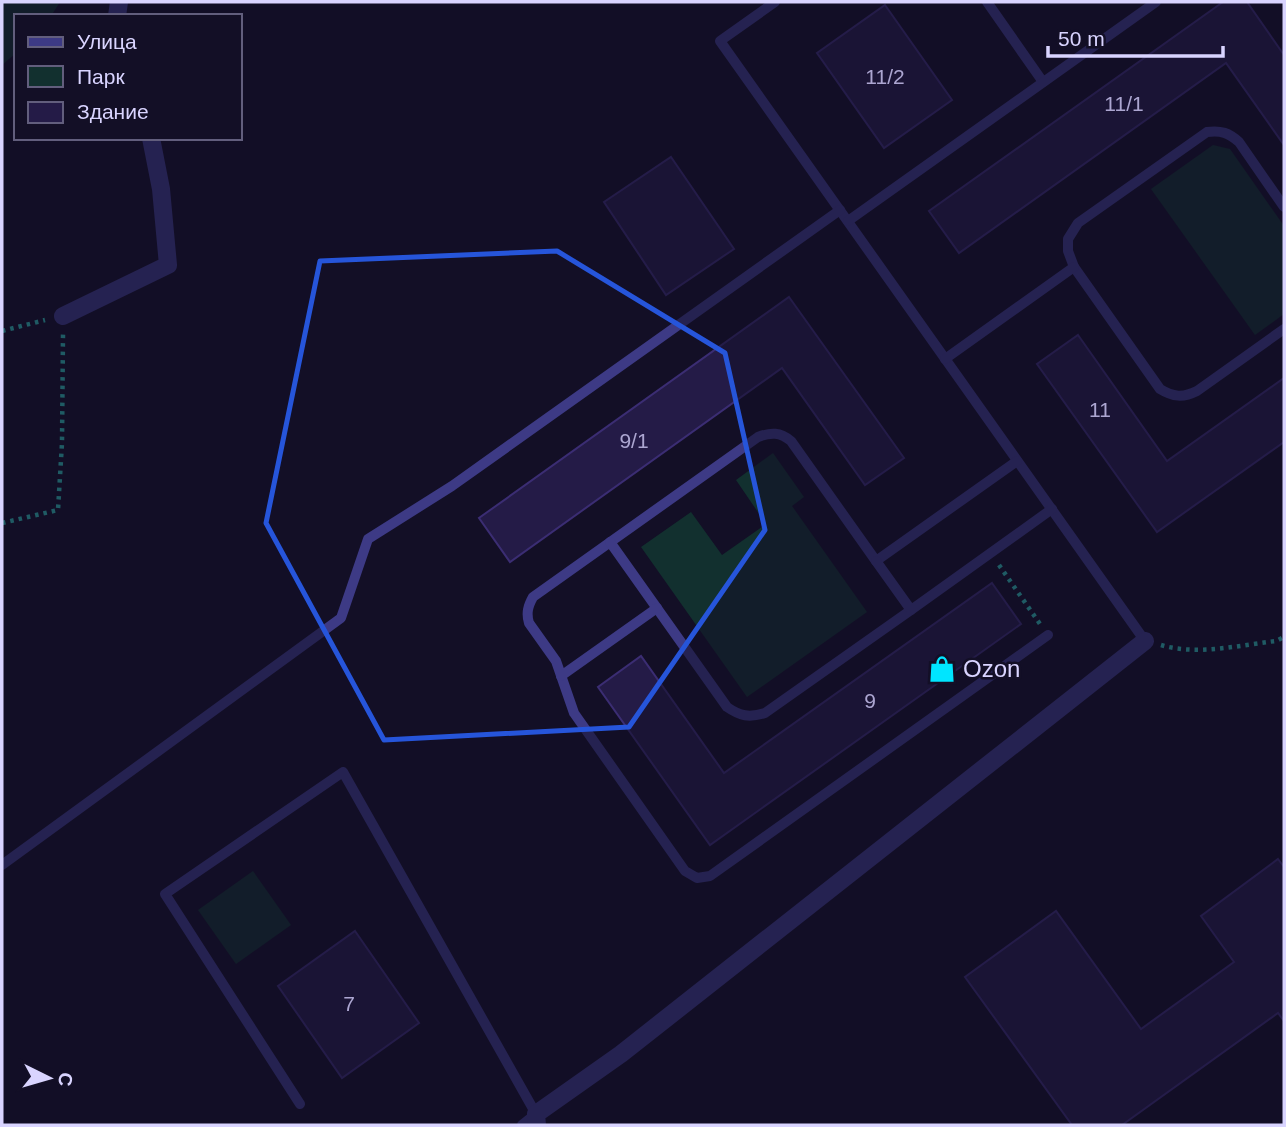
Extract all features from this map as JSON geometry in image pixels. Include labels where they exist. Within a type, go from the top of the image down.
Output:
[{"type":"street","points":[[63,316],[167,265],[161,189],[151,140]]},
{"type":"street","points":[[531,1122],[1145,640]]},
{"type":"lane","points":[[775,2],[720,41],[1145,640]]},
{"type":"lane","points":[[987,2],[1043,82]]},
{"type":"lane","points":[[848,221],[1156,2]]},
{"type":"lane","points":[[1284,207],[1230,134],[1221,131],[1207,132],[1078,223],[1068,239],[1068,251],[1074,267],[1160,389],[1175,396],[1189,395],[1197,391],[1284,329]]},
{"type":"lane","points":[[2,865],[341,618],[368,539],[452,486],[839,210]]},
{"type":"lane","points":[[945,359],[1074,267]]},
{"type":"lane","points":[[911,610],[791,441],[778,433],[758,437],[533,597],[527,609],[529,623],[556,661],[574,713],[685,871],[697,878],[705,878],[1048,635]]},
{"type":"lane","points":[[876,561],[1017,461]]},
{"type":"lane","points":[[610,542],[727,706],[738,714],[747,716],[765,713],[1052,509]]},
{"type":"lane","points":[[561,676],[657,608]]},
{"type":"lane","points":[[300,1104],[165,894],[343,772],[531,1122]]},
{"type":"path","points":[[2,331],[63,316],[62,443],[58,510],[2,523]]},
{"type":"path","points":[[990,553],[1048,635]]},
{"type":"path","points":[[1145,640],[1173,649],[1217,648],[1276,641],[1284,637]]},
{"type":"highlighted area","points":[[557,251],[725,353],[765,530],[629,727],[384,740],[266,523],[320,261]]},
{"type":"green space","points":[[2,2],[60,2],[52,14],[14,14],[14,55],[2,65]]},
{"type":"green space","points":[[1213,145],[1230,149],[1284,226],[1284,314],[1255,335],[1151,189]]},
{"type":"green space","points":[[773,453],[804,497],[792,506],[867,612],[747,697],[641,547],[691,512],[722,555],[766,524],[736,480]]},
{"type":"green space","points":[[253,871],[291,925],[236,964],[198,910]]},
{"type":"building","points":[[1223,2],[1247,2],[1284,55],[1284,145],[1226,63],[959,253],[929,211]]},
{"type":"building","points":[[885,5],[952,100],[884,148],[817,53]]},
{"type":"building","points":[[671,157],[734,249],[666,295],[604,202]]},
{"type":"building","points":[[789,297],[904,458],[865,485],[782,368],[510,562],[479,518]]},
{"type":"building","points":[[1078,335],[1167,461],[1284,378],[1284,442],[1157,532],[1037,364]]},
{"type":"building","points":[[992,583],[1021,624],[710,845],[598,687],[641,656],[724,773]]},
{"type":"building","points":[[1278,859],[1284,867],[1284,1021],[1278,1013],[1122,1125],[1072,1125],[965,977],[1056,911],[1141,1029],[1234,962],[1201,916]]},
{"type":"building","points":[[355,931],[419,1023],[342,1078],[278,986]]},
{"type":"place","name":"Ozon","points":[[942,669]]}]
